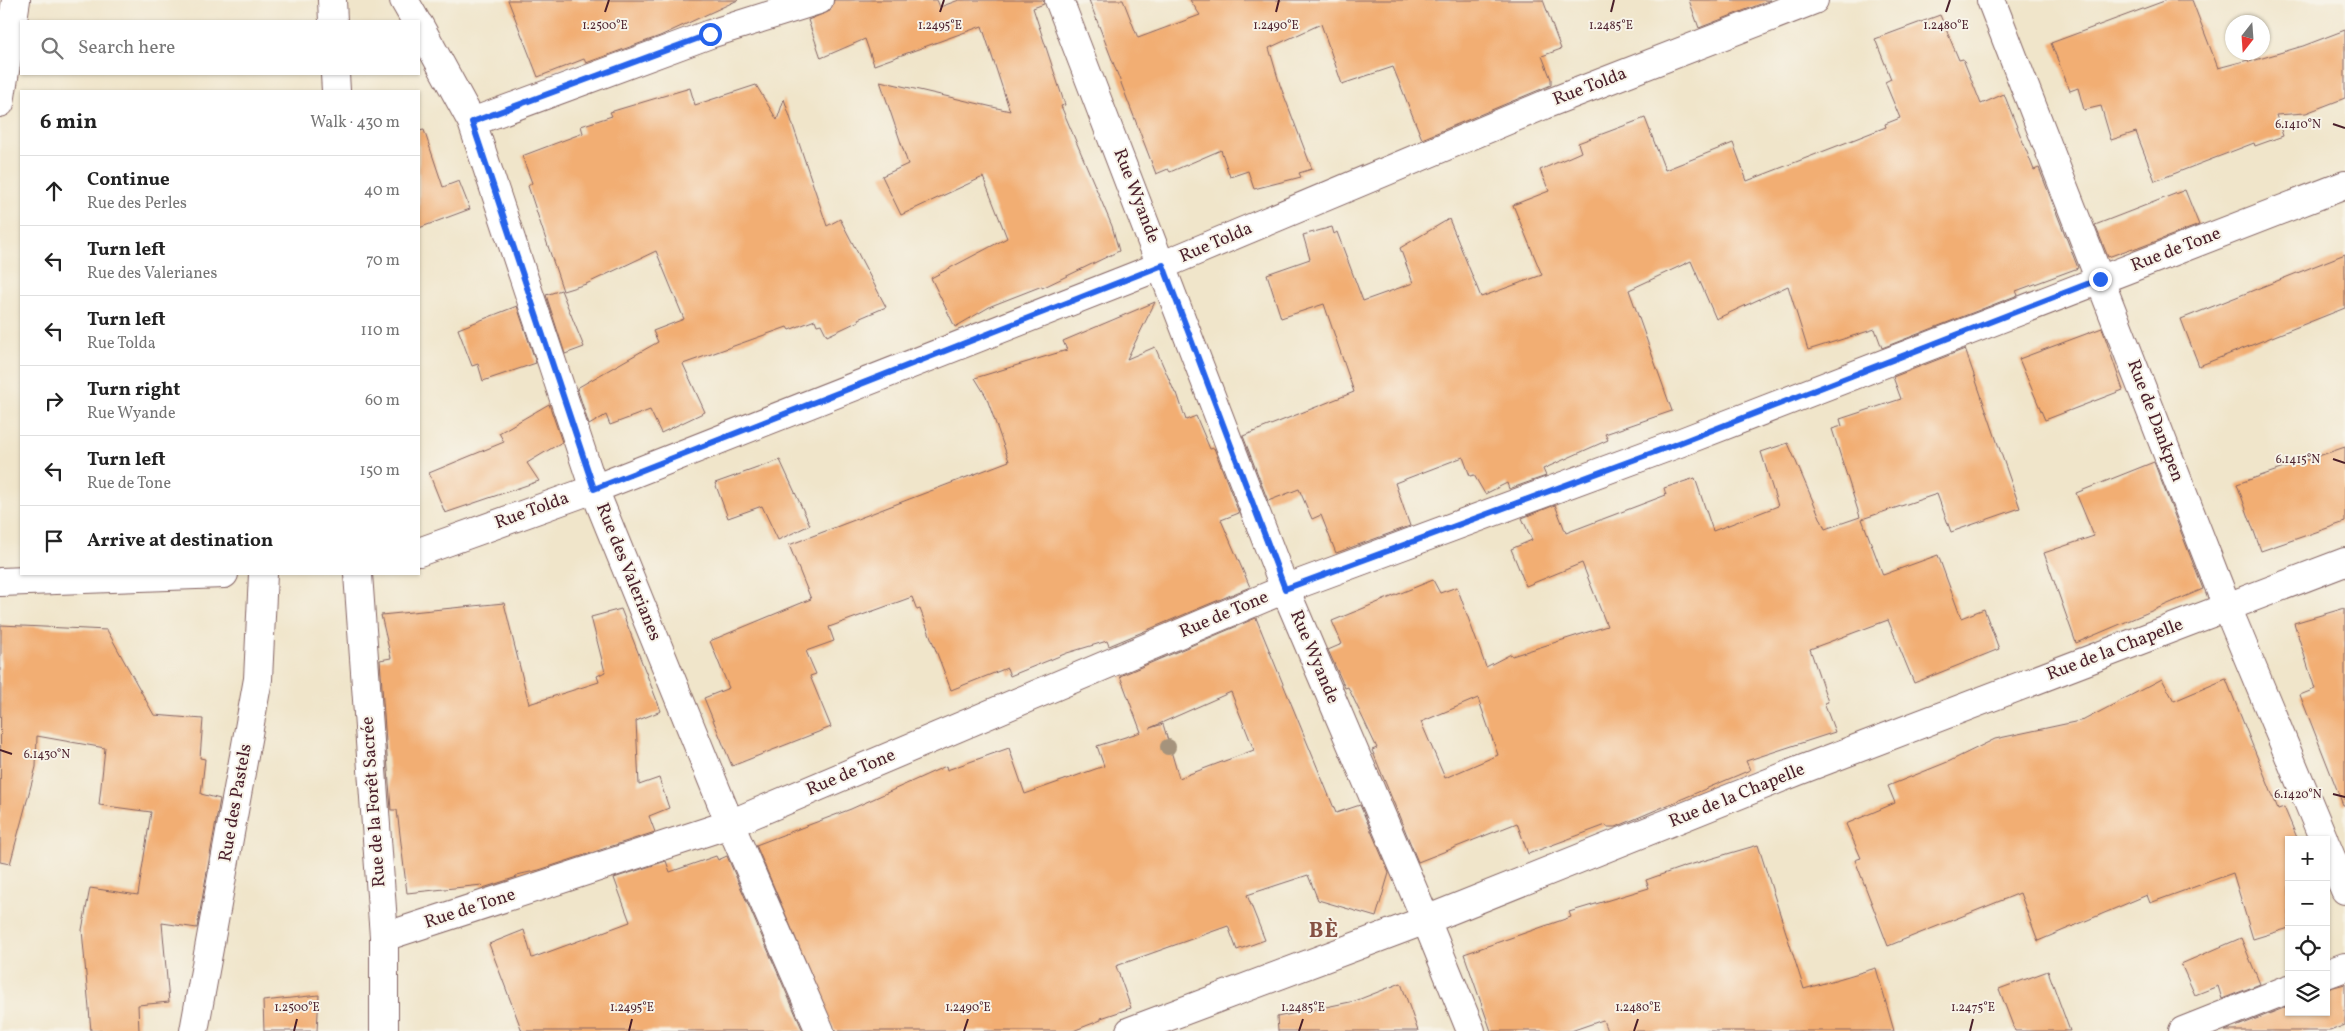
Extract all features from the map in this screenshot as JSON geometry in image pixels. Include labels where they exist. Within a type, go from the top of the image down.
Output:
[{"type":"street","points":[[0,103],[16,0]]},
{"type":"street","points":[[332,0],[333,20]]},
{"type":"street","points":[[404,0],[415,20]]},
{"type":"street","points":[[472,122],[710,34],[819,0]]},
{"type":"street","name":"Rue Wyande","points":[[1059,0],[1163,265],[1285,589],[1426,920],[1471,1031]]},
{"type":"street","name":"Rue Tolda","points":[[420,552],[594,489],[1163,265],[1544,104],[1814,0]]},
{"type":"street","name":"Rue de Dankpen","points":[[1991,0],[2227,607],[2322,836]]},
{"type":"street","name":"Rue des Valerianes","points":[[420,28],[472,122],[594,489],[730,824],[820,1031]]},
{"type":"street","points":[[335,75],[336,90]]},
{"type":"street","name":"Rue de Tone","points":[[384,937],[730,824],[1285,589],[1679,443],[2345,185]]},
{"type":"street","name":"Rue de la Chapelle","points":[[1130,1031],[1426,920],[1798,772],[2345,562]]},
{"type":"street","points":[[0,582],[196,575]]},
{"type":"street","name":"Rue des Pastels","points":[[194,1031],[258,679],[263,575]]},
{"type":"street","name":"Rue de la Forêt Sacrée","points":[[358,575],[384,937],[384,1031]]},
{"type":"street","points":[[2330,854],[2345,890]]},
{"type":"street","points":[[2330,973],[2345,967]]},
{"type":"street","points":[[2183,1031],[2285,991]]},
{"type":"building","points":[[508,0],[738,0],[660,36],[586,63],[584,59],[538,77]]},
{"type":"building","points":[[834,0],[937,0],[940,7],[959,0],[1043,0],[1044,4],[1033,8],[1065,105],[1061,106],[1112,226],[1119,251],[1042,288],[1042,286],[991,306],[955,327],[931,278],[1007,238],[983,177],[901,215],[882,176],[908,164],[880,81],[1010,111],[982,26],[874,65],[865,39],[821,58],[808,20],[830,11]]},
{"type":"building","points":[[1089,0],[1123,0],[1138,38],[1200,15],[1190,0],[1543,0],[1561,49],[1542,56],[1551,79],[1551,85],[1422,139],[1393,67],[1342,84],[1321,24],[1269,48],[1280,85],[1312,169],[1299,173],[1301,177],[1254,189],[1248,171],[1230,177],[1221,150],[1170,172],[1168,169],[1156,174]]},
{"type":"building","points":[[1689,0],[1771,0],[1699,28]]},
{"type":"building","points":[[2167,0],[2192,0],[2218,68],[2248,60],[2249,62],[2270,60],[2270,56],[2345,30],[2345,98],[2306,113],[2276,115],[2283,136],[2255,146],[2254,143],[2155,181],[2136,132],[2111,140],[2101,106],[2084,110],[2078,88],[2070,91],[2051,43]]},
{"type":"building","points":[[1940,15],[1959,60],[1963,59],[1981,104],[2004,94],[2034,170],[2039,168],[2078,268],[2016,291],[2018,295],[1882,348],[1875,329],[1808,350],[1788,286],[1716,319],[1691,261],[1629,290],[1672,411],[1605,434],[1608,440],[1543,469],[1546,476],[1509,489],[1507,483],[1485,494],[1474,475],[1470,476],[1463,457],[1395,483],[1410,526],[1336,553],[1321,515],[1312,519],[1299,489],[1268,501],[1243,436],[1354,392],[1324,304],[1281,318],[1267,274],[1310,259],[1303,235],[1332,227],[1334,234],[1337,232],[1363,301],[1413,283],[1400,248],[1449,219],[1481,297],[1542,275],[1513,205],[1549,191],[1540,170],[1581,152],[1578,143],[1645,118],[1665,170],[1733,143],[1747,181],[1886,127],[1885,124],[1900,118],[1885,82],[1891,79],[1875,39]]},
{"type":"building","points":[[756,85],[777,120],[784,99],[827,226],[840,219],[886,307],[858,319],[859,321],[827,336],[821,324],[817,325],[815,320],[789,330],[787,327],[683,364],[705,412],[661,433],[650,410],[610,425],[606,415],[589,425],[577,388],[658,342],[653,331],[684,319],[656,251],[586,284],[563,291],[528,186],[532,183],[522,156],[583,133],[581,126],[612,116],[610,112],[690,88],[695,105]]},
{"type":"building","points":[[424,130],[443,187],[459,181],[470,209],[420,228],[420,131]]},
{"type":"building","points":[[2185,190],[2199,225],[2133,250],[2133,248],[2108,257],[2095,225]]},
{"type":"building","points":[[2345,254],[2345,308],[2199,366],[2181,319]]},
{"type":"building","points":[[561,290],[584,347],[565,354],[546,295]]},
{"type":"building","points":[[1155,302],[1127,359],[1155,347],[1175,393],[1177,393],[1186,420],[1196,416],[1210,449],[1214,448],[1239,513],[1221,520],[1250,587],[1109,646],[1107,641],[1067,653],[1010,676],[1007,668],[951,690],[920,609],[917,610],[912,597],[829,627],[834,641],[806,651],[816,674],[810,676],[831,727],[732,766],[704,698],[729,688],[710,641],[811,599],[789,545],[1009,461],[986,396],[975,378],[1067,350],[1063,341]]},
{"type":"building","points":[[517,306],[536,363],[483,381],[478,364],[472,366],[458,329]]},
{"type":"building","points":[[2102,328],[2123,390],[2045,420],[2019,359]]},
{"type":"building","points":[[1965,349],[2020,508],[1951,532],[1937,494],[1862,519],[1883,575],[1938,555],[1961,618],[1984,609],[1999,649],[1914,683],[1888,620],[1810,649],[1828,702],[1824,703],[1835,732],[1746,761],[1750,770],[1616,827],[1607,827],[1606,825],[1528,854],[1517,823],[1418,862],[1372,750],[1377,748],[1348,687],[1345,688],[1328,650],[1342,644],[1332,621],[1433,580],[1440,593],[1457,587],[1486,667],[1511,654],[1512,656],[1607,626],[1582,563],[1526,586],[1511,549],[1532,540],[1522,518],[1555,505],[1566,533],[1666,495],[1664,488],[1695,478],[1713,531],[1778,506],[1761,452],[1788,443],[1825,529],[1860,517],[1832,429],[1842,426],[1840,419],[1901,399],[1893,377]],"holes":[[[1478,698],[1498,755],[1445,778],[1421,722]]]},
{"type":"building","points":[[549,404],[562,442],[527,463],[539,481],[445,513],[429,473],[504,442],[499,433]]},
{"type":"building","points":[[2345,447],[2345,522],[2261,551],[2237,484]]},
{"type":"building","points":[[780,460],[810,525],[778,540],[762,506],[728,518],[715,483]]},
{"type":"building","points":[[2154,462],[2203,589],[2076,643],[2044,553],[2094,536],[2076,493]]},
{"type":"building","points":[[504,603],[529,704],[599,682],[597,676],[605,672],[591,617],[621,609],[661,711],[636,721],[639,785],[659,778],[669,808],[649,816],[655,832],[539,870],[517,875],[517,877],[483,888],[482,885],[407,893],[397,810],[391,810],[380,660],[391,658],[381,615]]},
{"type":"building","points":[[2345,608],[2345,805],[2343,805],[2300,695],[2315,689],[2294,623]]},
{"type":"building","points":[[1256,618],[1336,813],[1360,805],[1389,873],[1376,917],[1318,900],[1308,875],[1247,895],[1265,940],[1237,950],[1228,926],[1116,966],[1131,1008],[1101,1018],[1101,1020],[1073,1031],[835,1031],[756,845],[851,809],[946,766],[947,770],[1009,748],[1025,794],[1104,766],[1097,746],[1141,732],[1120,676]],"holes":[[[1231,692],[1254,750],[1179,778],[1163,724],[1150,728]]]},
{"type":"building","points":[[1,625],[107,630],[154,715],[203,719],[200,758],[205,759],[201,794],[220,799],[197,928],[162,923],[169,1002],[138,1005],[139,1031],[91,1031],[82,930],[90,888],[138,895],[151,812],[99,805],[105,748],[37,736],[36,767],[10,864],[0,862]]},
{"type":"building","points":[[2162,679],[2174,701],[2226,679],[2278,809],[2284,807],[2296,836],[2285,836],[2285,929],[2253,939],[2233,873],[2150,903],[2147,895],[2038,941],[2020,893],[1888,946],[1855,860],[1861,858],[1846,824],[1895,803],[1888,786],[1950,761],[1995,739],[2084,720]]},
{"type":"building","points":[[1758,845],[1804,989],[1876,968],[1894,1031],[1607,1031],[1603,1020],[1571,1031],[1491,1031],[1464,954],[1571,917],[1569,912],[1649,888],[1646,880]]},
{"type":"building","points":[[716,856],[718,860],[727,856],[803,1031],[522,1031],[489,944],[524,930],[532,958],[630,922],[614,878],[666,861],[670,872]]},
{"type":"building","points":[[2241,938],[2260,984],[2222,999],[2218,986],[2195,995],[2181,964]]},
{"type":"building","points":[[2048,971],[2070,1031],[2015,1031],[1999,989]]},
{"type":"building","points":[[1401,983],[1418,1031],[1278,1031],[1277,1017],[1355,1001]]},
{"type":"building","points":[[2345,984],[2345,1025],[2330,1031],[2225,1031],[2285,1008],[2285,1016],[2330,1016],[2330,988]]},
{"type":"building","points":[[319,995],[317,1031],[264,1031],[263,1001]]},
{"type":"district","name":"BÈ","points":[[1324,931]]},
{"type":"route","points":[[710,34],[472,122],[594,489],[1163,265],[1285,589],[1679,443],[2100,279]]}]
